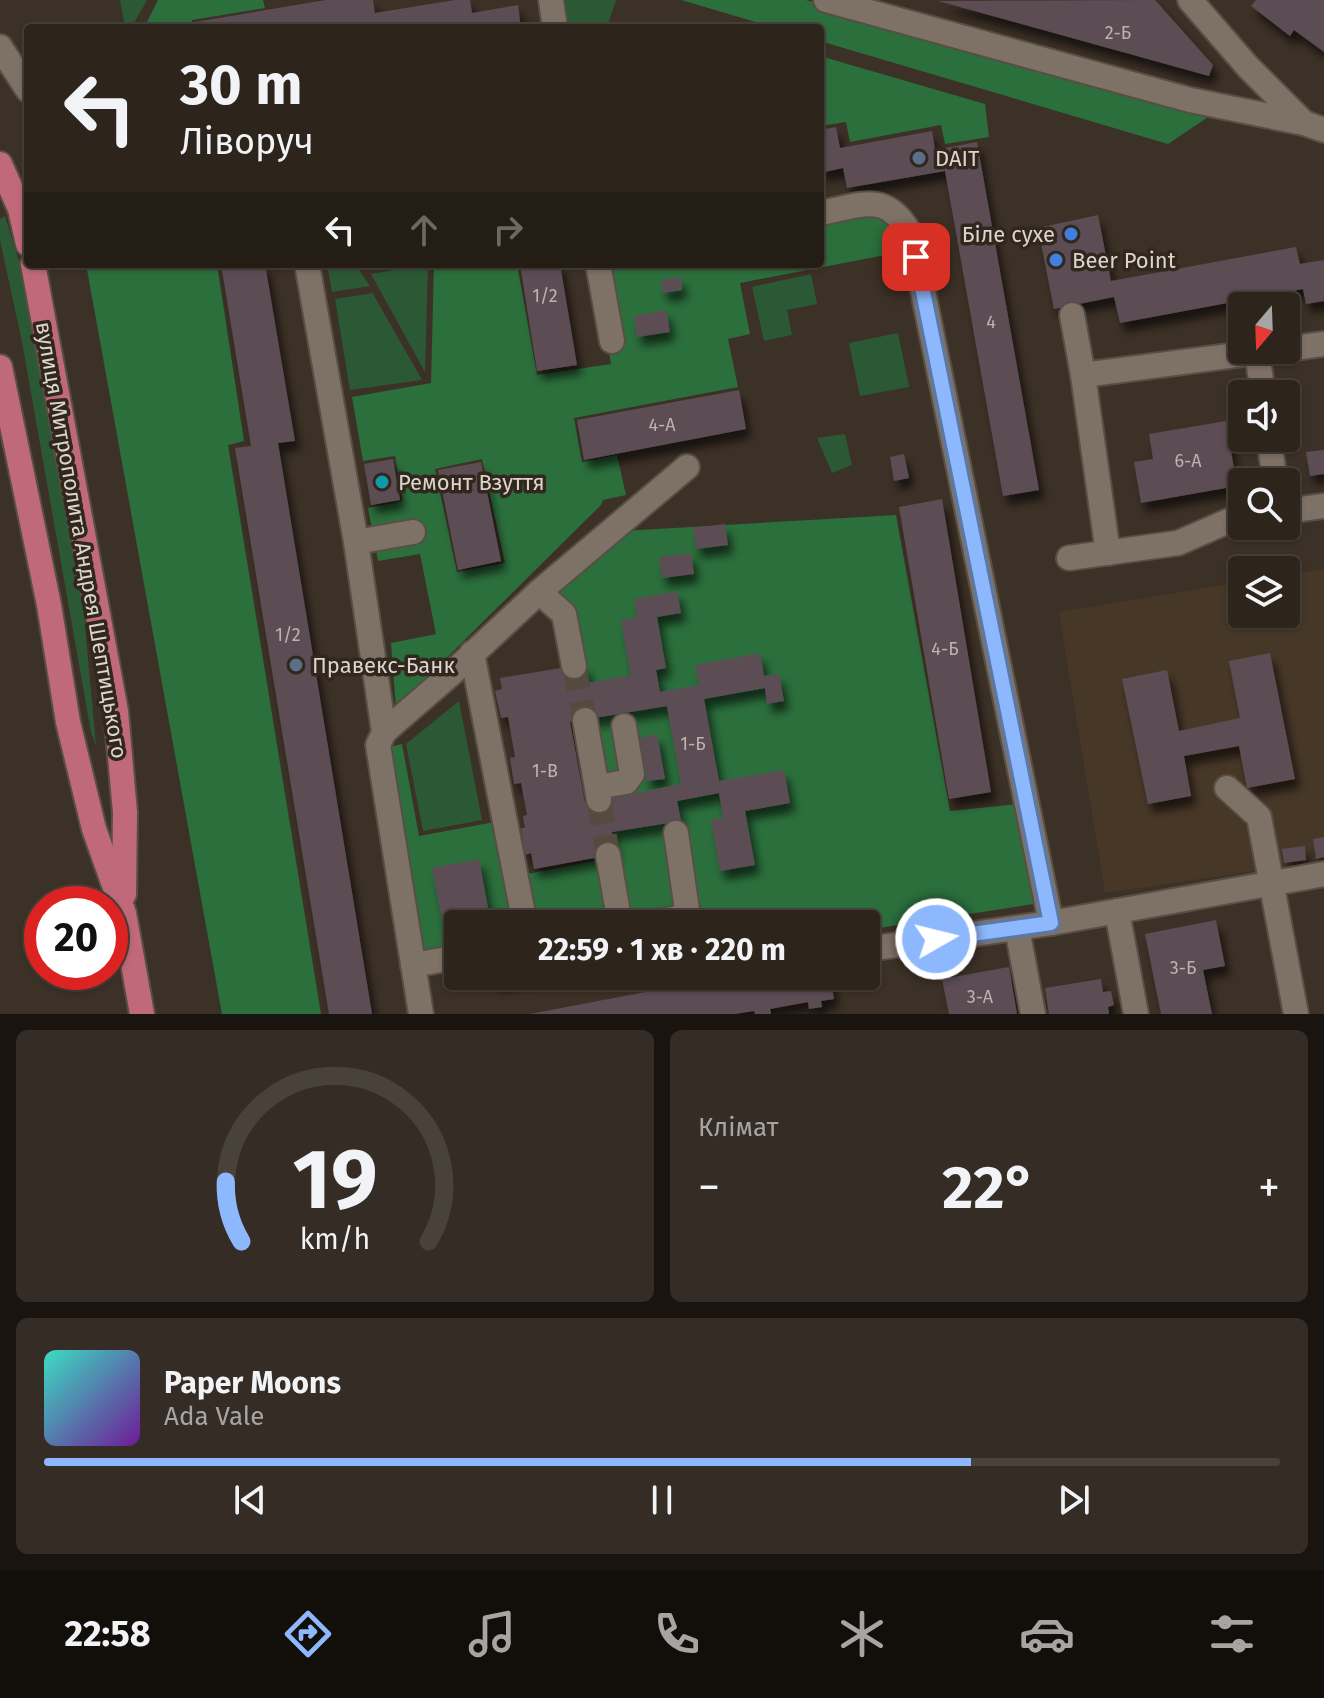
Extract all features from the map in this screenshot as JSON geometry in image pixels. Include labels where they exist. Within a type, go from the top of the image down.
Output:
[{"type":"main road","points":[[0,164],[20,209],[24,226]]},
{"type":"main road","name":"вулиця Митрополита Андрея Шептицького","points":[[34,268],[116,711],[125,812],[124,886]]},
{"type":"main road","name":"вулиця Митрополита Андрея Шептицького","points":[[0,367],[49,605],[68,722],[94,829],[114,886]]},
{"type":"main road","name":"вулиця Митрополита Андрея Шептицького","points":[[128,935],[142,1014]]},
{"type":"lane","points":[[551,0],[554,24]]},
{"type":"lane","points":[[826,0],[1190,100],[1314,126]]},
{"type":"lane","points":[[1190,0],[1248,67],[1314,126]]},
{"type":"lane","points":[[0,47],[24,84]]},
{"type":"lane","points":[[824,212],[875,203],[886,205],[904,223],[912,237],[1051,923]]},
{"type":"lane","points":[[308,268],[356,542],[384,732]]},
{"type":"lane","points":[[599,268],[612,341]]},
{"type":"lane","points":[[1072,315],[1108,553]]},
{"type":"lane","points":[[1300,347],[1324,344]]},
{"type":"lane","points":[[1083,375],[1228,356]]},
{"type":"lane","points":[[421,1014],[378,745],[384,732],[539,592],[687,467]]},
{"type":"lane","points":[[1300,509],[1324,506]]},
{"type":"lane","points":[[1069,558],[1178,543],[1228,521]]},
{"type":"lane","points":[[356,542],[413,532]]},
{"type":"lane","points":[[539,592],[564,614],[574,666]]},
{"type":"lane","points":[[472,653],[522,910]]},
{"type":"lane","points":[[585,720],[598,794],[626,782],[632,774],[624,726]]},
{"type":"lane","points":[[1227,788],[1259,817],[1296,1014]]},
{"type":"lane","points":[[676,833],[687,910]]},
{"type":"lane","points":[[608,855],[618,910]]},
{"type":"lane","points":[[882,947],[1051,923],[1324,874]]},
{"type":"lane","points":[[1117,911],[1136,1014]]},
{"type":"lane","points":[[1017,928],[1033,1014]]},
{"type":"lane","points":[[413,965],[444,959]]},
{"type":"shaded area","points":[[1324,569],[1324,861],[1105,893],[1059,612],[1228,584],[1228,628],[1300,628],[1300,573]]},
{"type":"green space","points":[[120,0],[147,0],[133,24],[124,24]]},
{"type":"green space","points":[[158,0],[263,0],[265,8],[192,20],[192,24],[146,24]]},
{"type":"green space","points":[[562,0],[616,0],[608,24],[565,24]]},
{"type":"green space","points":[[681,0],[806,0],[1214,113],[1168,144],[824,42],[824,24],[762,24]]},
{"type":"green space","points":[[824,57],[985,104],[989,137],[945,144],[941,125],[850,142],[846,122],[824,125]]},
{"type":"green space","points":[[876,212],[903,234],[906,251],[824,267],[824,221]]},
{"type":"green space","points":[[5,216],[37,338],[80,572],[96,746],[22,342],[0,240],[0,219]]},
{"type":"green space","points":[[87,268],[218,268],[244,441],[228,445],[321,1014],[222,1014]]},
{"type":"green space","points":[[328,268],[358,268],[370,286],[332,292]]},
{"type":"green space","points":[[428,268],[425,372],[371,274]]},
{"type":"green space","points":[[434,268],[518,268],[537,375],[611,364],[593,268],[818,268],[740,283],[750,334],[728,339],[738,387],[574,418],[582,462],[617,455],[626,495],[603,500],[396,708],[391,643],[436,634],[420,554],[378,561],[368,508],[403,501],[395,456],[363,461],[352,397],[431,383]],"holes":[[[482,459],[505,563],[457,572],[435,469]]]},
{"type":"green space","points":[[811,274],[817,304],[787,310],[792,335],[764,341],[752,287]]},
{"type":"green space","points":[[373,293],[422,380],[350,390],[335,299]]},
{"type":"green space","points":[[898,333],[909,387],[860,396],[849,343]]},
{"type":"green space","points":[[845,434],[852,465],[832,473],[817,438]]},
{"type":"green space","points":[[896,515],[950,811],[1018,804],[1040,903],[880,928],[880,910],[622,910],[574,607],[553,588],[622,531]]},
{"type":"green space","points":[[459,701],[482,820],[423,831],[406,744]]},
{"type":"green space","points":[[402,744],[419,836],[500,821],[516,910],[444,910],[444,951],[418,956],[380,749]]},
{"type":"green space","points":[[605,859],[614,910],[528,910],[522,875]]},
{"type":"building","points":[[326,0],[373,0],[375,13],[470,0],[472,13],[518,5],[520,24],[195,24]]},
{"type":"building","points":[[1155,0],[1213,65],[1209,76],[938,1]]},
{"type":"building","points":[[1256,0],[1324,0],[1324,52],[1294,30],[1290,36],[1251,6]]},
{"type":"building","points":[[836,127],[840,148],[932,131],[935,150],[977,142],[1039,490],[1003,496],[945,171],[847,188],[843,168],[824,172],[824,129]]},
{"type":"building","points":[[1098,215],[1111,281],[1296,247],[1300,264],[1324,260],[1324,301],[1306,304],[1303,289],[1228,292],[1228,303],[1120,323],[1114,297],[1054,309],[1038,228]]},
{"type":"building","points":[[222,268],[266,268],[295,441],[278,443],[372,1014],[329,1014],[235,448],[251,446]]},
{"type":"building","points":[[521,268],[561,268],[577,365],[537,371]]},
{"type":"building","points":[[681,277],[682,290],[663,293],[661,280]]},
{"type":"building","points":[[666,310],[670,332],[637,337],[634,316]]},
{"type":"building","points":[[739,390],[746,429],[584,460],[577,420]]},
{"type":"building","points":[[1226,421],[1228,452],[1231,452],[1234,468],[1228,468],[1228,488],[1141,503],[1134,462],[1153,459],[1149,434]]},
{"type":"building","points":[[1324,450],[1324,474],[1310,476],[1306,452]]},
{"type":"building","points":[[904,454],[909,478],[894,481],[890,457]]},
{"type":"building","name":"Ремонт Взуття","points":[[393,459],[400,500],[371,505],[364,464]]},
{"type":"building","points":[[481,462],[501,561],[458,570],[438,470]]},
{"type":"building","points":[[942,499],[991,792],[949,799],[899,507]]},
{"type":"building","points":[[725,524],[728,545],[696,549],[693,528]]},
{"type":"building","points":[[691,553],[694,574],[662,578],[659,557]]},
{"type":"building","points":[[677,591],[681,613],[657,617],[666,668],[656,670],[660,692],[699,685],[695,665],[760,653],[764,676],[779,674],[784,701],[767,704],[765,688],[704,699],[719,781],[784,770],[790,803],[745,811],[755,865],[720,871],[711,820],[723,818],[719,793],[677,801],[681,821],[612,832],[616,854],[534,869],[531,853],[525,855],[521,828],[525,828],[523,816],[527,815],[521,783],[514,784],[510,758],[515,757],[508,717],[501,718],[495,691],[502,689],[500,678],[586,664],[588,683],[631,675],[621,620],[637,617],[634,599]],"holes":[[[667,706],[681,784],[585,803],[570,722]]]},
{"type":"building","points":[[1270,653],[1295,779],[1247,788],[1239,746],[1184,756],[1191,796],[1148,804],[1122,679],[1167,670],[1179,731],[1240,718],[1229,661]]},
{"type":"building","points":[[657,734],[665,779],[647,781],[640,738]]},
{"type":"building","points":[[1324,837],[1324,857],[1316,859],[1313,839]]},
{"type":"building","points":[[1305,846],[1306,860],[1284,863],[1282,849]]},
{"type":"building","points":[[479,859],[488,910],[444,910],[444,930],[432,868]]},
{"type":"building","points":[[1216,920],[1225,966],[1203,970],[1212,1014],[1161,1014],[1145,934]]},
{"type":"building","points":[[1009,967],[1017,1014],[949,1014],[942,979]]},
{"type":"building","points":[[1101,979],[1103,992],[1111,991],[1114,1005],[1108,1007],[1109,1014],[1049,1014],[1045,988]]},
{"type":"building","points":[[656,990],[832,990],[834,999],[821,1001],[822,1007],[809,1009],[808,1002],[770,1009],[771,1014],[755,1014],[754,1011],[735,1014],[530,1014]]},
{"type":"tunnel","points":[[574,666],[585,720]]},
{"type":"tunnel","points":[[599,800],[608,855]]},
{"type":"place","name":"DAIT","points":[[919,158]]},
{"type":"place","name":"Біле сухе","points":[[1071,234]]},
{"type":"place","name":"Beer Point","points":[[1056,260]]},
{"type":"place","name":"Ремонт Взуття","points":[[382,482]]},
{"type":"place","name":"Правекс-Банк","points":[[296,665]]},
{"type":"route","points":[[916,257],[1051,923],[936,939]]}]
